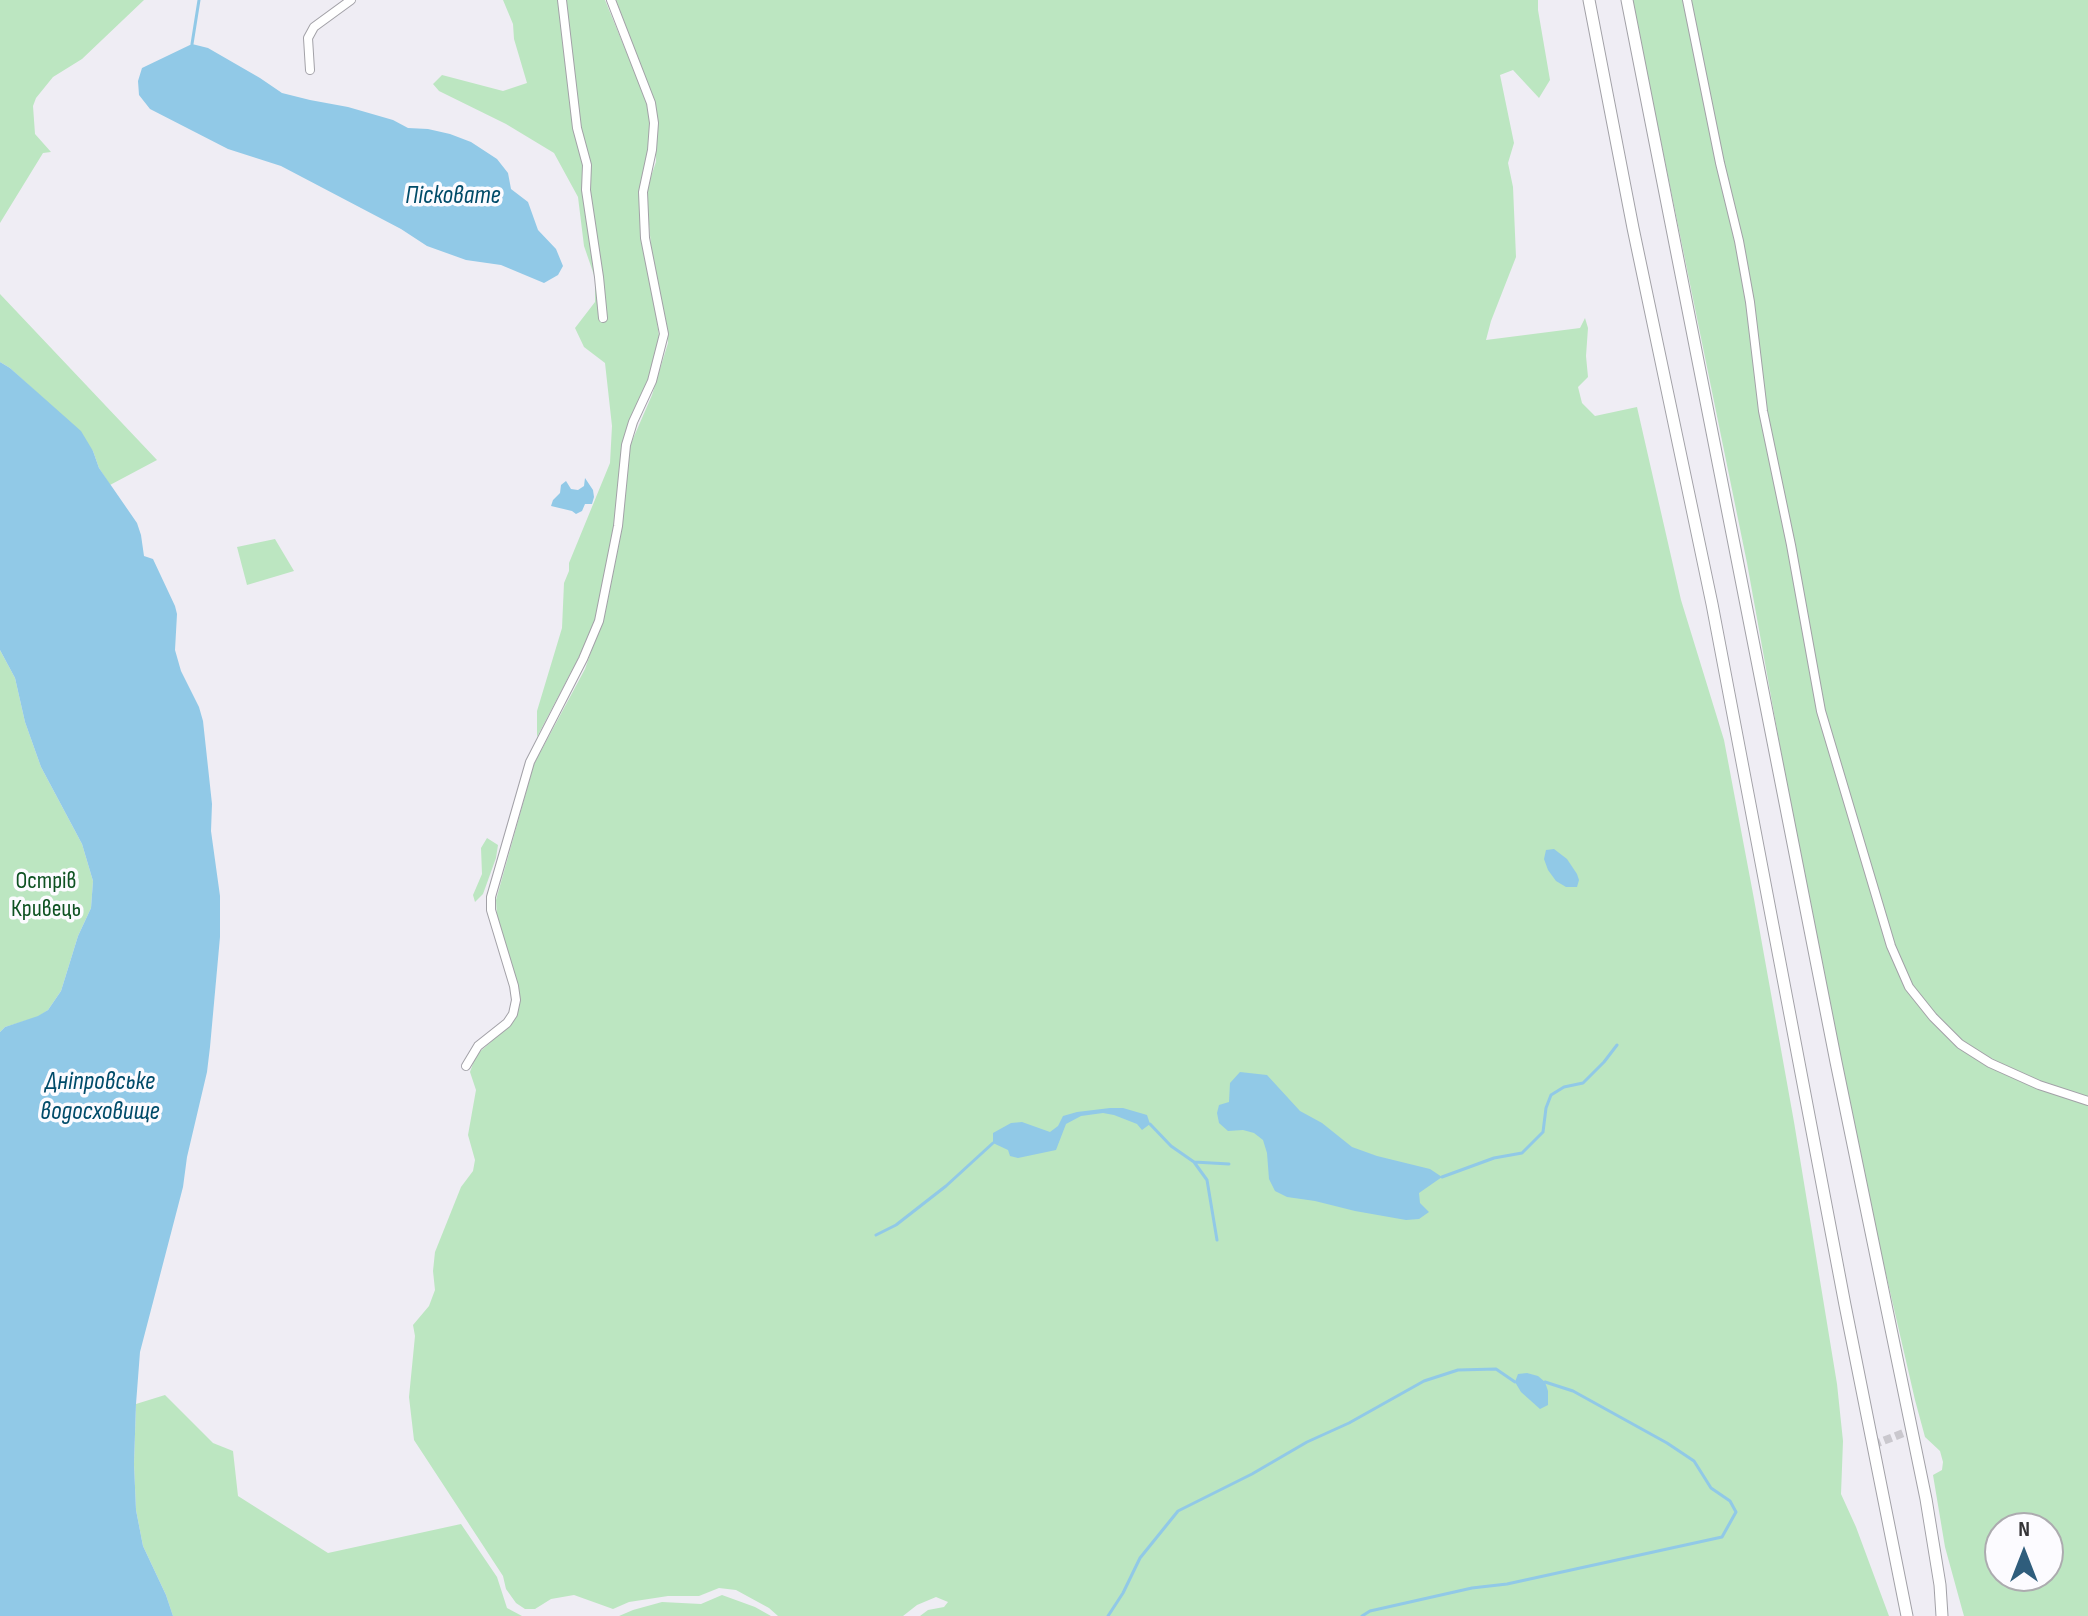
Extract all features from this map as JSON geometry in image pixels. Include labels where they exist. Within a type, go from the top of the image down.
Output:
[{"type":"main road","points":[[1589,0],[1712,604],[1907,1616]]},
{"type":"main road","points":[[1627,0],[1836,1062],[1926,1499],[1942,1616]]},
{"type":"street","points":[[310,70],[308,38],[314,27],[351,0]]},
{"type":"street","points":[[562,0],[577,128],[587,165],[586,190],[603,318]]},
{"type":"street","points":[[466,1066],[478,1046],[507,1023],[513,1014],[516,1000],[514,986],[491,910],[491,897],[530,762],[599,621],[618,526],[626,445],[652,381],[664,334],[645,238],[643,192],[652,150],[654,123],[651,103],[611,0]]},
{"type":"street","points":[[1687,0],[1739,241],[1763,411],[1821,711],[1891,946],[1909,987],[1960,1044],[1990,1063],[2039,1085],[2088,1101]]},
{"type":"green space","points":[[0,0],[144,0],[82,59],[53,77],[36,98],[33,106],[35,134],[51,152],[43,153],[0,223]]},
{"type":"green space","points":[[503,0],[605,0],[648,105],[651,125],[648,156],[639,191],[659,336],[648,381],[629,421],[615,523],[596,620],[537,737],[537,711],[562,628],[564,583],[569,563],[610,463],[612,426],[605,363],[584,347],[575,328],[595,302],[595,278],[584,246],[578,197],[554,153],[506,124],[439,91],[433,84],[442,75],[503,91],[527,83],[514,39],[513,24]]},
{"type":"green space","points":[[616,0],[1538,0],[1550,80],[1539,98],[1513,70],[1500,75],[1514,143],[1508,163],[1513,187],[1516,257],[1486,340],[1580,328],[1585,318],[1588,328],[1588,377],[1578,387],[1582,403],[1595,416],[1637,407],[1681,600],[1724,740],[1754,899],[1837,1384],[1843,1441],[1841,1494],[1889,1616],[920,1616],[928,1610],[944,1607],[948,1602],[936,1597],[917,1605],[903,1616],[778,1616],[736,1590],[719,1588],[699,1596],[668,1596],[629,1602],[613,1609],[574,1595],[551,1599],[535,1609],[525,1609],[516,1603],[506,1589],[503,1576],[414,1440],[409,1397],[415,1336],[413,1325],[429,1306],[435,1290],[435,1252],[461,1187],[473,1171],[475,1160],[468,1135],[476,1090],[470,1072],[476,1055],[517,1015],[519,991],[497,918],[496,900],[534,764],[585,669],[605,612],[622,527],[629,448],[652,395],[668,343],[652,257],[646,191],[656,162],[655,103]]},
{"type":"green space","points":[[1632,0],[2088,0],[2088,1616],[1964,1616],[1945,1547],[1933,1475],[1942,1470],[1943,1462],[1940,1451],[1925,1437],[1915,1400],[1824,991],[1747,563]]},
{"type":"green space","points":[[0,294],[157,460],[110,485],[93,451],[60,414],[0,362]]},
{"type":"green space","points":[[275,539],[294,571],[247,585],[237,547]]},
{"type":"green space","name":"Острів Кривець","points":[[0,650],[15,678],[25,722],[41,767],[82,844],[93,881],[91,908],[78,936],[61,991],[48,1010],[38,1017],[5,1027],[0,1032]]},
{"type":"green space","points":[[487,838],[498,845],[496,858],[483,894],[475,902],[473,895],[482,874],[481,848]]},
{"type":"green space","points":[[165,1395],[213,1443],[233,1451],[238,1496],[328,1553],[461,1524],[497,1577],[507,1608],[522,1616],[173,1616],[143,1546],[136,1510],[134,1464],[136,1404]]},
{"type":"green space","points":[[722,1595],[771,1616],[619,1616],[662,1602],[701,1604]]},
{"type":"water","name":"Пісковате","points":[[192,44],[208,48],[282,93],[348,107],[393,120],[408,128],[428,129],[471,142],[497,159],[508,173],[511,189],[528,202],[538,230],[556,249],[563,266],[558,275],[544,283],[501,265],[466,260],[427,246],[401,229],[281,166],[228,149],[150,109],[139,95],[138,81],[142,68]]},
{"type":"water","name":"Дніпровське водосховище","points":[[0,362],[81,431],[99,468],[137,523],[144,556],[153,559],[175,606],[175,650],[203,721],[212,804],[211,831],[220,896],[220,937],[210,1047],[183,1187],[140,1352],[136,1404],[136,1510],[143,1546],[173,1616],[0,1616],[0,1032],[5,1027],[48,1010],[61,991],[78,936],[91,908],[93,881],[82,844],[41,767],[25,722],[15,678],[0,650]]},
{"type":"water","points":[[585,478],[593,490],[592,504],[585,504],[582,511],[576,514],[551,506],[560,493],[561,485],[566,481],[571,489],[578,490],[584,486]]},
{"type":"water","points":[[1554,849],[1567,859],[1577,874],[1577,887],[1566,887],[1556,881],[1548,870],[1544,859],[1546,850]]},
{"type":"water","points":[[1240,1072],[1267,1075],[1300,1111],[1322,1123],[1352,1147],[1430,1169],[1442,1177],[1419,1193],[1420,1203],[1429,1212],[1419,1219],[1406,1220],[1287,1197],[1275,1191],[1269,1179],[1263,1140],[1243,1130],[1228,1131],[1219,1123],[1219,1105],[1229,1102],[1230,1083]]},
{"type":"water","points":[[1123,1108],[1147,1115],[1150,1124],[1142,1130],[1137,1124],[1114,1115],[1081,1116],[1066,1124],[1056,1150],[1018,1158],[1010,1156],[1008,1150],[993,1143],[993,1133],[1011,1123],[1022,1122],[1050,1132],[1058,1126],[1063,1116]]},
{"type":"water","points":[[1527,1373],[1545,1382],[1548,1405],[1540,1409],[1515,1382],[1518,1374]]},
{"type":"waterway","points":[[192,44],[199,0]]},
{"type":"waterway","points":[[1442,1177],[1494,1158],[1522,1153],[1543,1132],[1551,1095],[1564,1087],[1583,1083],[1617,1045]]},
{"type":"waterway","points":[[1150,1124],[1171,1146],[1194,1162],[1229,1164]]},
{"type":"waterway","points":[[876,1235],[896,1225],[946,1186],[993,1143]]},
{"type":"waterway","points":[[1194,1162],[1207,1180],[1217,1240]]},
{"type":"waterway","points":[[1108,1616],[1140,1558],[1178,1511],[1424,1381],[1458,1370],[1496,1369],[1515,1382]]},
{"type":"waterway","points":[[1362,1616],[1370,1611],[1472,1588],[1507,1584],[1722,1537],[1736,1512],[1730,1501],[1711,1488],[1694,1461],[1573,1391],[1545,1382]]},
{"type":"tunnel","points":[[1873,1445],[1911,1430]]}]
